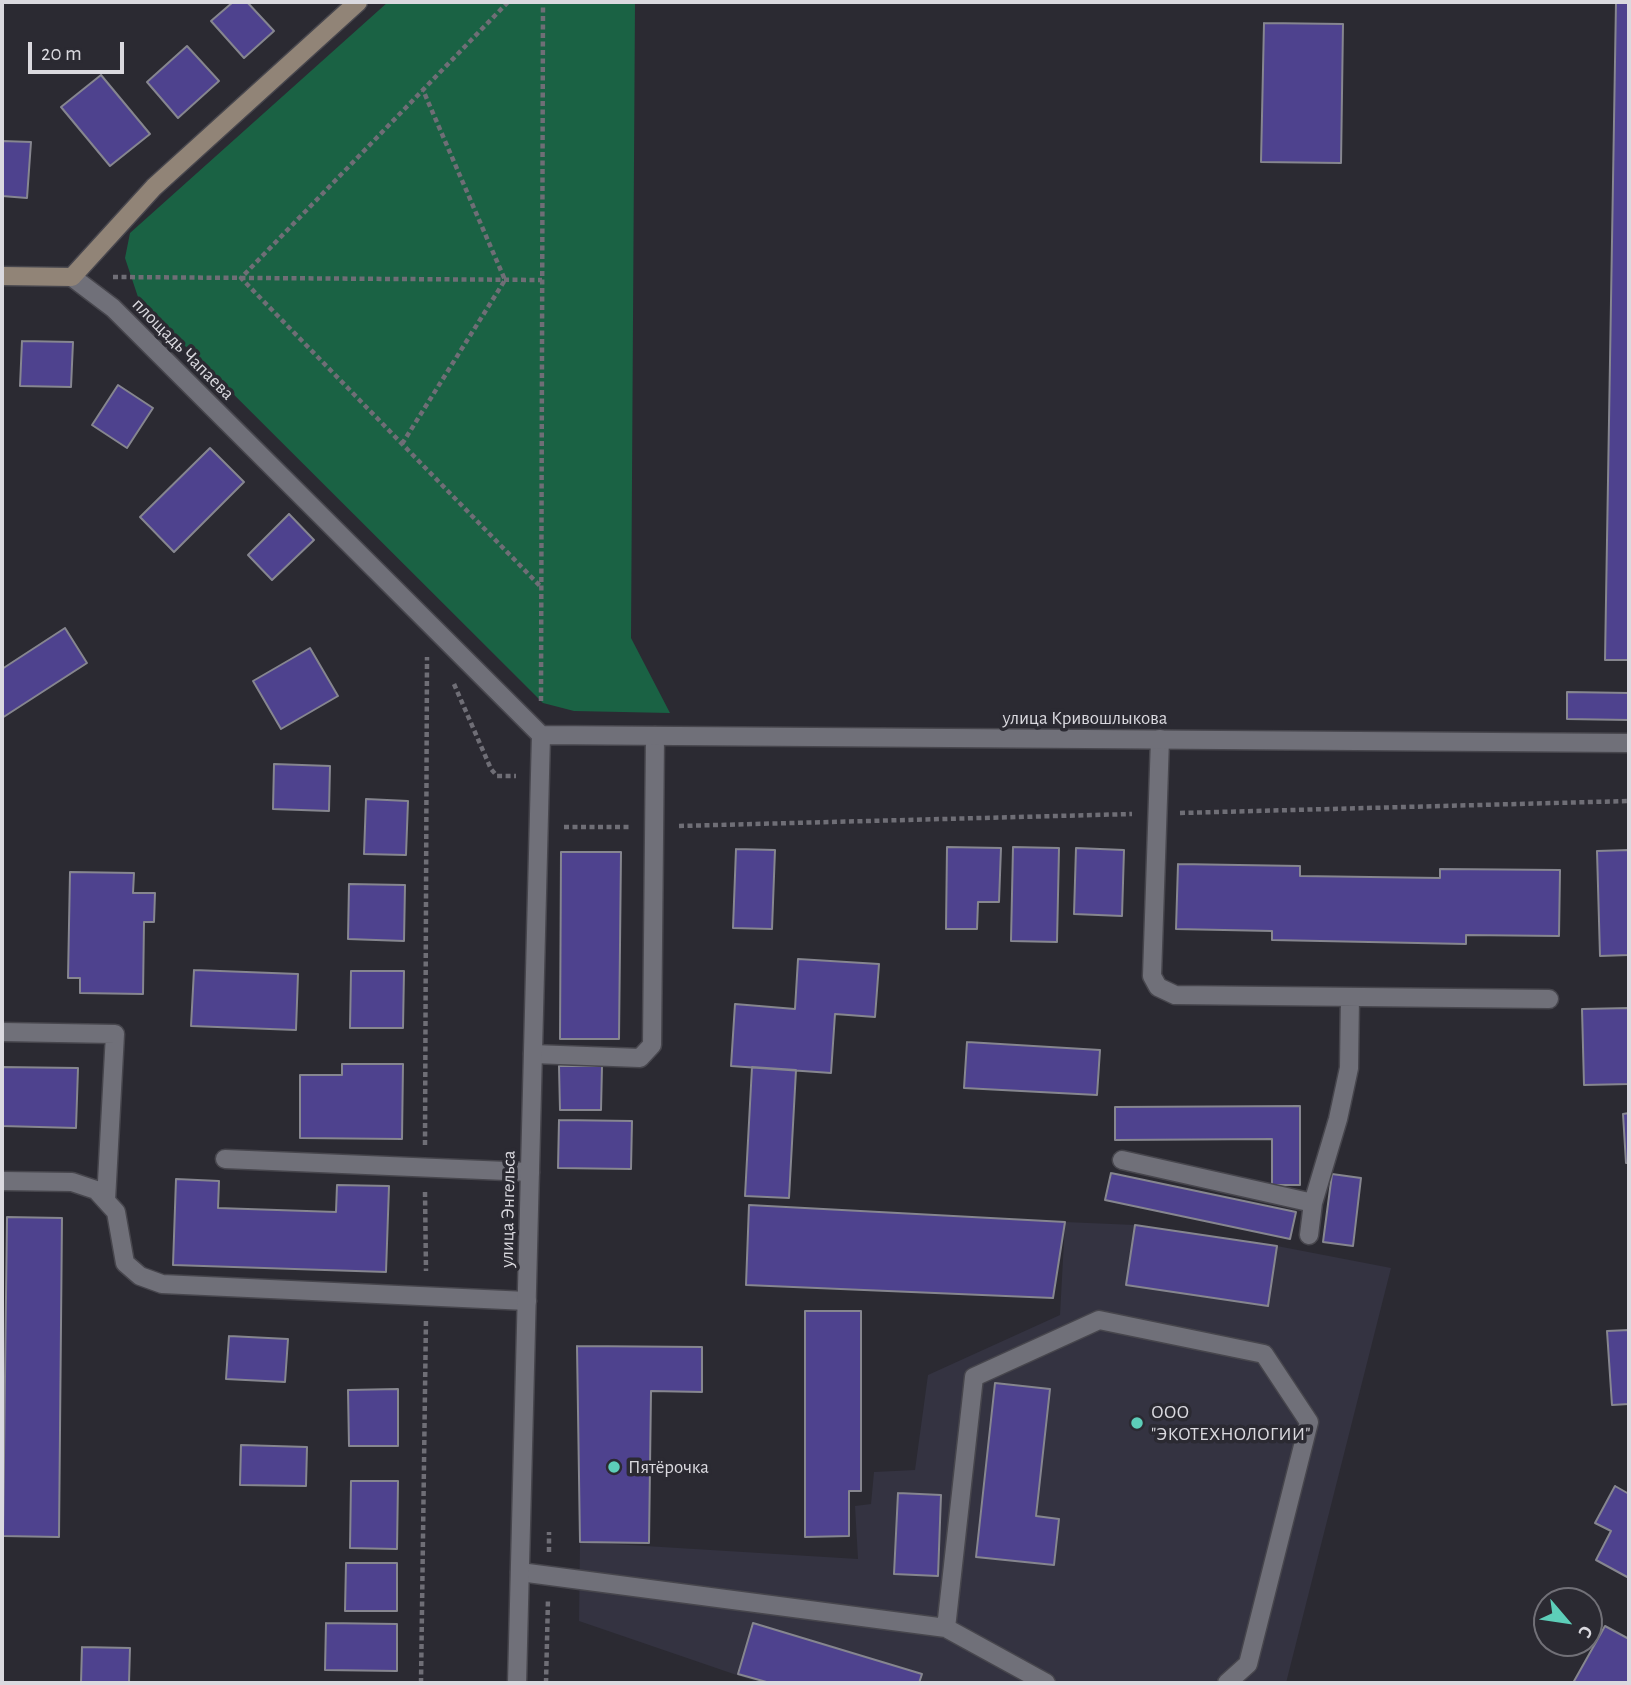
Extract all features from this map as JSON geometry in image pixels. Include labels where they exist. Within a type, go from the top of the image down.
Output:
[{"type":"street","points":[[2,276],[72,277],[154,187],[358,2]]},
{"type":"street","name":"площадь Чапаева","points":[[72,277],[113,308],[541,735]]},
{"type":"street","name":"улица Кривошлыкова","points":[[541,735],[1629,743]]},
{"type":"street","name":"улица Энгельса","points":[[517,1683],[541,735]]},
{"type":"street","points":[[533,1054],[640,1058],[652,1045],[655,736]]},
{"type":"street","points":[[1160,739],[1152,976],[1158,987],[1175,995],[1549,999]]},
{"type":"street","points":[[1309,1235],[1314,1203],[1339,1119],[1349,1068],[1350,997]]},
{"type":"street","points":[[2,1032],[115,1034],[106,1200]]},
{"type":"street","points":[[225,1159],[530,1172]]},
{"type":"street","points":[[1122,1160],[1314,1203]]},
{"type":"street","points":[[2,1181],[72,1182],[96,1190],[116,1212],[125,1263],[140,1276],[162,1284],[527,1301]]},
{"type":"street","points":[[946,1628],[974,1377],[1099,1320],[1264,1354],[1309,1422],[1248,1664],[1227,1683]]},
{"type":"street","points":[[520,1572],[946,1628],[1046,1683]]},
{"type":"path","points":[[241,278],[508,2]]},
{"type":"path","points":[[541,735],[543,2]]},
{"type":"path","points":[[423,90],[505,280]]},
{"type":"path","points":[[72,277],[542,280]]},
{"type":"path","points":[[241,278],[542,588]]},
{"type":"path","points":[[402,444],[505,280]]},
{"type":"path","points":[[450,677],[491,769],[497,776],[540,777]]},
{"type":"path","points":[[552,827],[654,827],[1629,801]]},
{"type":"shaded area","name":"ООО \"ЭКОТЕХНОЛОГИИ\"","points":[[1065,1222],[1135,1225],[1277,1246],[1391,1268],[1286,1683],[760,1683],[579,1621],[580,1542],[858,1559],[855,1506],[871,1504],[874,1472],[915,1470],[928,1375],[1060,1315]]},
{"type":"green space","points":[[388,2],[635,2],[631,638],[670,713],[574,711],[543,703],[139,300],[125,258],[130,233]]},
{"type":"building","points":[[233,2],[247,2],[274,31],[244,58],[211,21]]},
{"type":"building","points":[[1616,2],[1629,2],[1629,660],[1605,660]]},
{"type":"building","points":[[1264,23],[1343,24],[1341,163],[1261,162]]},
{"type":"building","points":[[187,46],[219,81],[178,118],[147,82]]},
{"type":"building","points":[[101,75],[150,134],[110,166],[61,107]]},
{"type":"building","points":[[2,141],[31,142],[27,198],[2,196]]},
{"type":"building","points":[[22,341],[73,342],[71,387],[20,386]]},
{"type":"building","points":[[118,385],[153,408],[127,448],[92,425]]},
{"type":"building","points":[[210,448],[244,482],[174,552],[140,517]]},
{"type":"building","points":[[289,514],[314,540],[272,580],[248,555]]},
{"type":"building","points":[[65,628],[87,663],[2,718],[2,669]]},
{"type":"building","points":[[310,648],[338,696],[281,729],[253,681]]},
{"type":"building","points":[[1567,692],[1629,693],[1629,720],[1567,719]]},
{"type":"building","points":[[274,764],[330,766],[329,811],[273,809]]},
{"type":"building","points":[[366,799],[408,801],[406,855],[364,854]]},
{"type":"building","points":[[947,847],[1001,848],[999,902],[978,902],[977,929],[946,929]]},
{"type":"building","points":[[1013,847],[1059,848],[1057,942],[1011,941]]},
{"type":"building","points":[[1076,848],[1124,850],[1122,916],[1074,914]]},
{"type":"building","points":[[736,849],[775,850],[772,929],[733,928]]},
{"type":"building","points":[[1629,850],[1629,955],[1600,956],[1597,851]]},
{"type":"building","points":[[561,852],[621,852],[619,1039],[560,1039]]},
{"type":"building","points":[[1178,864],[1300,866],[1300,876],[1440,878],[1440,869],[1560,870],[1559,936],[1466,935],[1466,944],[1272,940],[1272,931],[1176,929]]},
{"type":"building","points":[[70,872],[134,873],[133,893],[155,893],[154,922],[144,922],[143,994],[80,993],[80,978],[68,978]]},
{"type":"building","points":[[349,884],[405,885],[404,941],[348,939]]},
{"type":"building","points":[[798,959],[879,964],[875,1017],[835,1014],[831,1073],[731,1066],[735,1004],[795,1009]]},
{"type":"building","points":[[194,970],[298,974],[296,1030],[191,1026]]},
{"type":"building","points":[[351,971],[404,971],[403,1028],[350,1028]]},
{"type":"building","points":[[1629,1008],[1629,1084],[1584,1085],[1582,1009]]},
{"type":"building","points":[[967,1042],[1100,1050],[1097,1095],[964,1088]]},
{"type":"building","points":[[342,1064],[403,1064],[402,1139],[300,1138],[300,1075],[342,1075]]},
{"type":"building","points":[[559,1066],[602,1066],[601,1110],[560,1110]]},
{"type":"building","points":[[2,1067],[78,1068],[76,1128],[2,1126]]},
{"type":"building","points":[[752,1067],[796,1070],[789,1198],[745,1196]]},
{"type":"building","points":[[1300,1106],[1300,1185],[1272,1185],[1272,1139],[1115,1140],[1115,1107]]},
{"type":"building","points":[[1629,1113],[1629,1163],[1626,1163],[1623,1114]]},
{"type":"building","points":[[559,1120],[632,1121],[631,1169],[558,1168]]},
{"type":"building","points":[[1111,1173],[1296,1212],[1290,1239],[1105,1200]]},
{"type":"building","points":[[1332,1174],[1361,1178],[1353,1246],[1323,1242]]},
{"type":"building","points":[[176,1179],[219,1181],[218,1208],[336,1212],[337,1185],[389,1186],[386,1272],[173,1265]]},
{"type":"building","points":[[749,1205],[1065,1222],[1053,1298],[746,1285]]},
{"type":"building","points":[[7,1217],[62,1218],[59,1537],[3,1536]]},
{"type":"building","points":[[1135,1225],[1277,1246],[1268,1306],[1126,1285]]},
{"type":"building","points":[[805,1311],[861,1311],[861,1491],[849,1491],[849,1536],[805,1537]]},
{"type":"building","points":[[1629,1330],[1629,1404],[1612,1405],[1607,1331]]},
{"type":"building","points":[[229,1336],[288,1339],[285,1382],[226,1379]]},
{"type":"building","name":"Пятёрочка","points":[[577,1346],[702,1347],[702,1392],[651,1391],[649,1543],[580,1542]]},
{"type":"building","points":[[995,1383],[1050,1389],[1036,1516],[1059,1519],[1054,1565],[976,1557]]},
{"type":"building","points":[[398,1389],[398,1446],[349,1446],[348,1390]]},
{"type":"building","points":[[241,1445],[307,1447],[306,1486],[240,1485]]},
{"type":"building","points":[[351,1481],[398,1481],[397,1549],[350,1548]]},
{"type":"building","points":[[1615,1486],[1629,1494],[1629,1578],[1596,1560],[1611,1531],[1595,1523]]},
{"type":"building","points":[[898,1493],[941,1495],[938,1576],[894,1574]]},
{"type":"building","points":[[346,1563],[397,1563],[397,1611],[345,1611]]},
{"type":"building","points":[[326,1623],[397,1624],[397,1671],[325,1670]]},
{"type":"building","points":[[753,1623],[922,1674],[919,1683],[770,1683],[738,1674]]},
{"type":"building","points":[[1605,1626],[1629,1639],[1629,1683],[1573,1683],[1588,1657],[1603,1657]]},
{"type":"building","points":[[82,1647],[130,1648],[129,1683],[81,1683]]},
{"type":"place","name":"ООО \"ЭКОТЕХНОЛОГИИ\"","points":[[1137,1423]]},
{"type":"place","name":"Пятёрочка","points":[[614,1467]]}]
